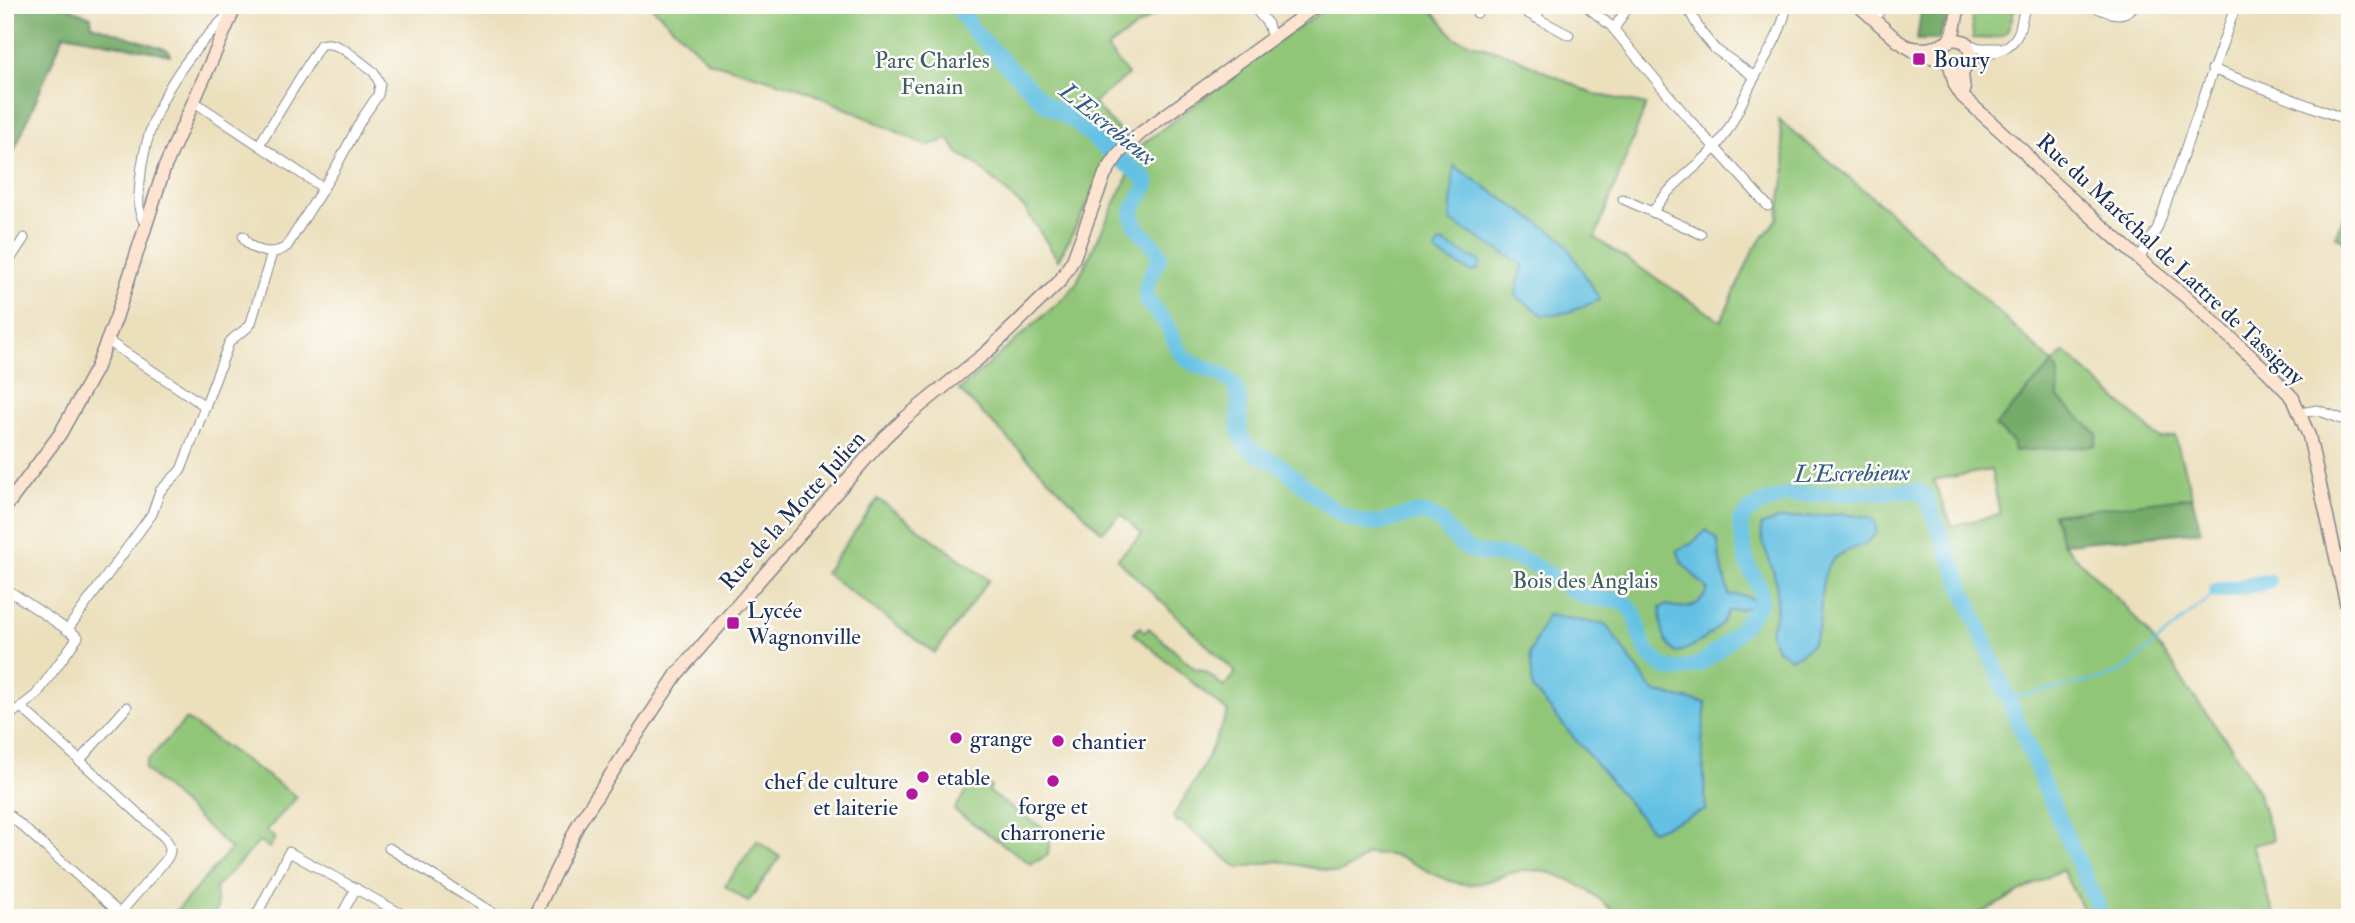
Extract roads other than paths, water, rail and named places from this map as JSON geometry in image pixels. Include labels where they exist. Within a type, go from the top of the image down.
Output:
[{"type":"street","points":[[1252,5],[1268,24],[1272,38],[1318,5]]},
{"type":"street","points":[[1542,5],[1533,16],[1569,35]]},
{"type":"street","points":[[1585,5],[1614,29],[1768,206]]},
{"type":"street","points":[[1614,29],[1629,5]]},
{"type":"street","points":[[1686,5],[1701,33],[1715,49],[1755,77]]},
{"type":"street","points":[[1653,212],[1667,192],[1715,148],[1729,128],[1779,36],[1787,5]]},
{"type":"street","points":[[1858,5],[1905,46],[1958,67],[1998,52],[2010,44],[2019,32],[2026,5]]},
{"type":"street","points":[[1874,20],[1884,5]]},
{"type":"street","points":[[1947,63],[1943,53],[1954,30],[1960,5]]},
{"type":"street","points":[[1960,5],[1963,33],[1971,54],[1967,63]]},
{"type":"street","points":[[2090,5],[2117,15],[2129,12],[2136,5]]},
{"type":"street","points":[[2139,259],[2157,229],[2235,5]]},
{"type":"street","points":[[5,508],[74,412],[108,341],[163,169],[236,7]]},
{"type":"street","points":[[145,223],[141,216],[139,200],[143,157],[153,118],[176,75],[236,7]]},
{"type":"street","name":"Rue de la Motte Julien","points":[[533,918],[579,823],[681,668],[885,437],[988,351],[1060,281],[1073,260],[1098,188],[1119,154],[1142,132],[1272,38]]},
{"type":"street","points":[[1905,46],[1925,49],[1958,39],[1992,49],[2010,44]]},
{"type":"street","points":[[243,236],[247,244],[272,253],[287,246],[380,88],[376,74],[337,45],[327,42],[317,48],[259,145]]},
{"type":"street","name":"Rue du Maréchal de Lattre de Tassigny","points":[[1947,63],[1959,93],[2025,153],[2038,169],[2186,297],[2269,372],[2288,393],[2301,413],[2311,445],[2350,620]]},
{"type":"street","name":"Rue du Maréchal de Lattre de Tassigny","points":[[1967,63],[1962,74],[1962,86],[1975,108]]},
{"type":"street","points":[[2212,69],[2350,121]]},
{"type":"street","points":[[193,101],[323,188]]},
{"type":"street","points":[[1623,199],[1701,234]]},
{"type":"street","points":[[5,267],[24,238]]},
{"type":"street","points":[[67,630],[154,510],[160,491],[181,470],[231,340],[251,323],[272,253]]},
{"type":"street","points":[[108,341],[205,406]]},
{"type":"street","points":[[2301,413],[2317,410],[2350,422]]},
{"type":"street","points":[[5,588],[78,637],[43,686],[22,708],[5,719]]},
{"type":"street","points":[[79,761],[127,707]]},
{"type":"street","points":[[5,811],[123,915],[170,853],[170,845],[165,838],[22,708]]},
{"type":"street","points":[[389,848],[490,915],[501,918]]},
{"type":"street","points":[[255,918],[289,852],[409,918]]},
{"type":"street","points":[[340,918],[356,888]]},
{"type":"water","points":[[1454,166],[1563,239],[1600,300],[1569,312],[1544,316],[1515,295],[1523,265],[1450,221]]},
{"type":"water","points":[[1441,242],[1480,261],[1479,269],[1471,272],[1436,253]]},
{"type":"water","points":[[1840,514],[1869,517],[1874,521],[1877,533],[1864,544],[1834,559],[1826,571],[1822,585],[1819,628],[1814,640],[1805,650],[1790,658],[1777,649],[1770,632],[1777,607],[1777,591],[1761,526],[1778,519]]},
{"type":"water","points":[[1707,530],[1718,541],[1729,595],[1743,595],[1753,600],[1750,607],[1728,611],[1707,637],[1676,653],[1665,638],[1660,608],[1667,605],[1691,607],[1700,601],[1708,590],[1683,564],[1677,550],[1691,544]]},
{"type":"water","points":[[1547,615],[1606,625],[1654,692],[1706,703],[1702,743],[1706,810],[1652,831],[1533,689],[1530,653]]},
{"type":"waterway","name":"L'Escrebieux","points":[[956,5],[973,30],[1044,103],[1076,122],[1145,178],[1147,184],[1132,215],[1137,227],[1160,255],[1147,285],[1149,303],[1167,325],[1184,356],[1193,363],[1223,375],[1236,389],[1240,431],[1247,446],[1279,465],[1322,501],[1346,516],[1358,521],[1379,523],[1408,515],[1429,515],[1468,549],[1520,559],[1584,596],[1620,601],[1630,608],[1636,618],[1642,641],[1651,656],[1665,668],[1676,670],[1697,665],[1713,654],[1734,635],[1759,604],[1761,593],[1747,563],[1740,521],[1749,511],[1787,495],[1916,491],[1925,496],[2040,776],[2103,918]]},
{"type":"waterway","points":[[2217,591],[2268,582]]},
{"type":"waterway","points":[[2007,698],[2101,679],[2124,670],[2217,591]]},
{"type":"place","name":"Boury","points":[[1919,59]]},
{"type":"place","name":"Lycée Wagnonville","points":[[733,623]]},
{"type":"place","name":"grange","points":[[956,738]]},
{"type":"place","name":"chantier","points":[[1058,741]]},
{"type":"place","name":"etable","points":[[923,777]]},
{"type":"place","name":"forge et charronerie","points":[[1053,781]]},
{"type":"place","name":"chef de culture et laiterie","points":[[912,794]]},
{"type":"park label","name":"Parc Charles Fenain","points":[[932,73]]},
{"type":"park label","name":"Bois des Anglais","points":[[1585,580]]}]
